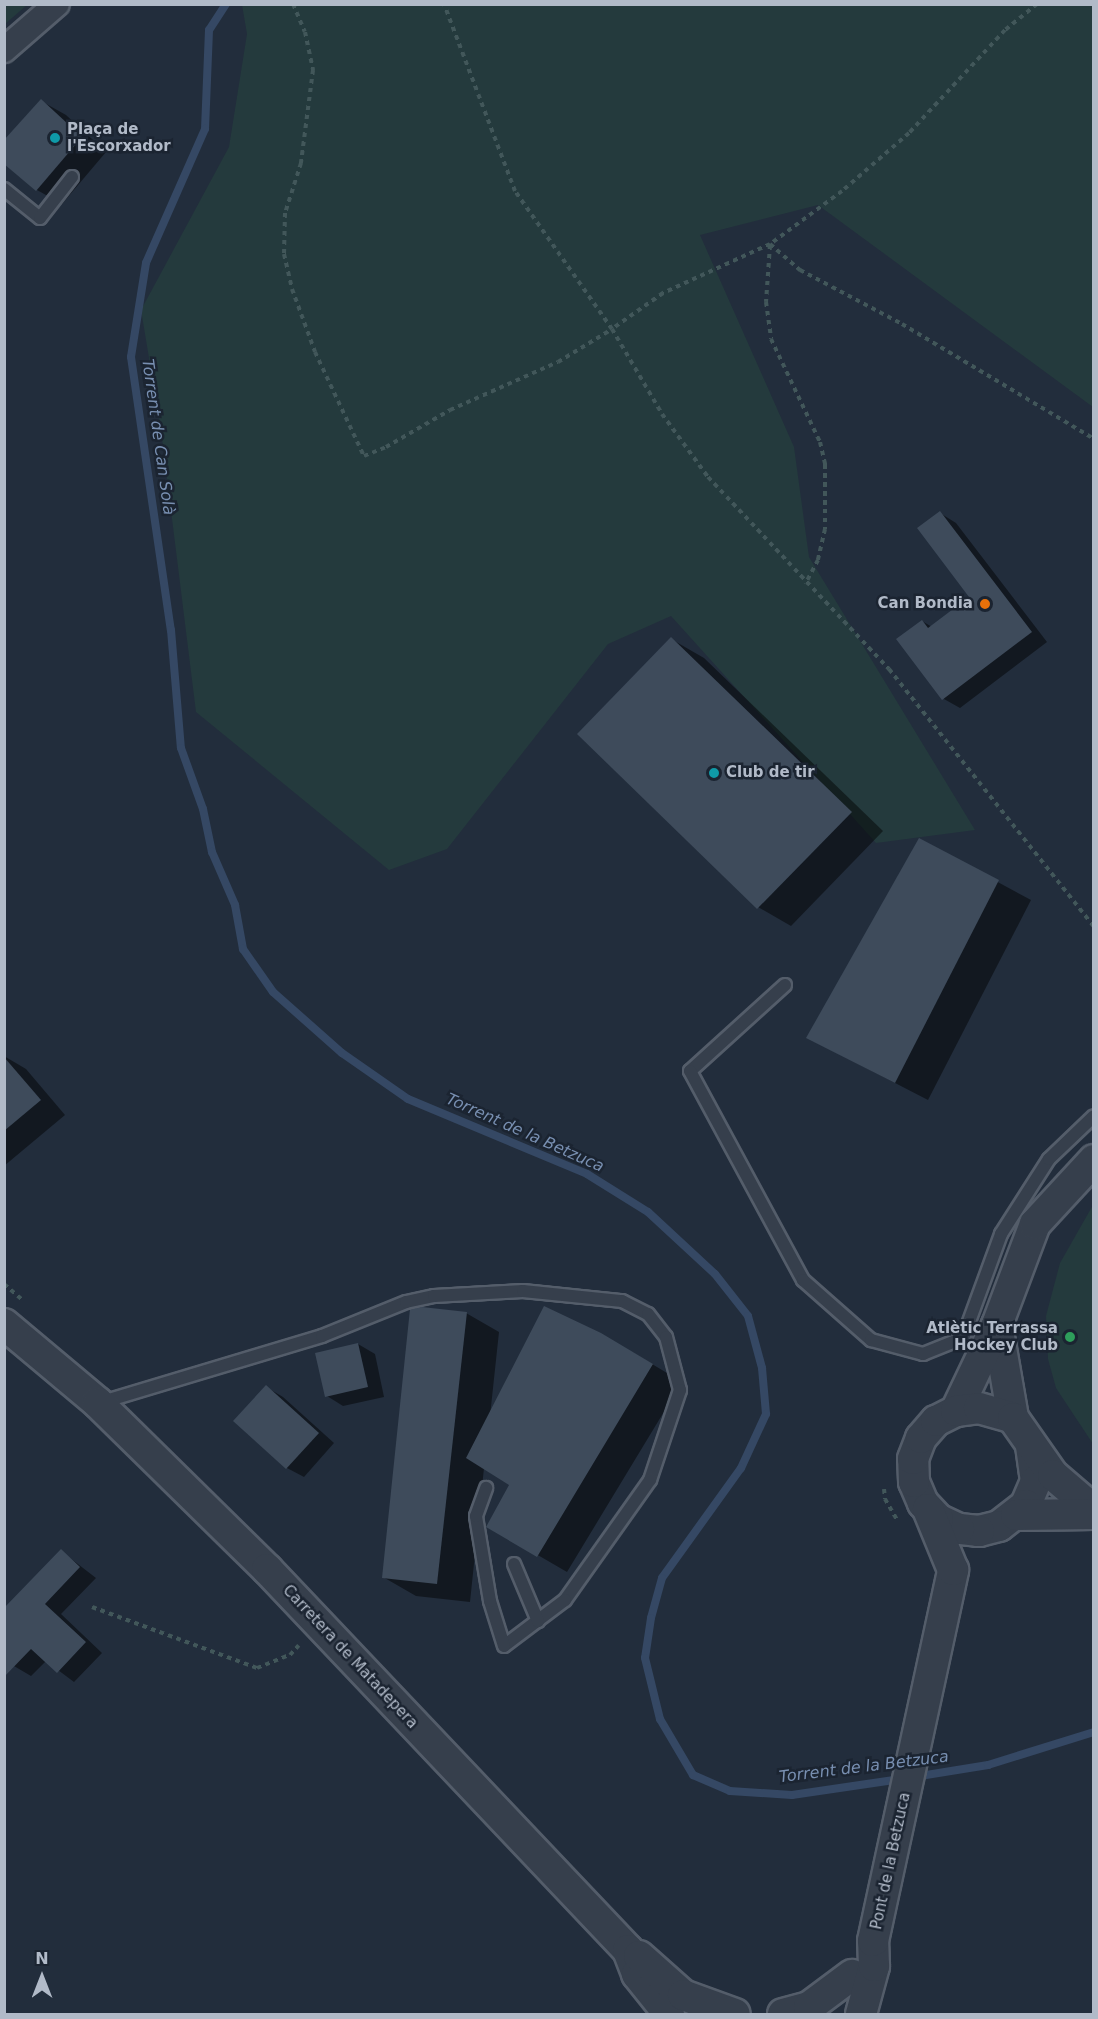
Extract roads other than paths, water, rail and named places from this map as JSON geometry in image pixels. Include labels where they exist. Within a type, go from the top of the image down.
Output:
[{"type":"street","points":[[4,50],[57,4]]},
{"type":"street","points":[[956,1411],[997,1325],[1035,1224],[1094,1160]]},
{"type":"street","name":"Carretera de Matadepera","points":[[4,1324],[98,1403],[267,1569],[628,1950],[637,1974],[669,2014]]},
{"type":"street","points":[[997,1325],[1013,1418],[1053,1475],[1094,1512]]},
{"type":"street","points":[[986,1529],[953,1570],[928,1509],[914,1482],[914,1459],[921,1438],[936,1421],[956,1411],[979,1408],[1013,1418]]},
{"type":"street","points":[[928,1509],[938,1520],[959,1529],[986,1529],[1016,1515],[1026,1505],[1036,1481],[1031,1446]]},
{"type":"street","points":[[1016,1515],[1094,1512]]},
{"type":"street","name":"Pont de la Betzuca","points":[[873,1941],[953,1570]]},
{"type":"street","points":[[842,2014],[852,1975],[873,1941]]},
{"type":"street","points":[[861,2014],[874,1966],[873,1941]]},
{"type":"street","points":[[628,1950],[651,1962],[683,1995],[735,2014]]},
{"type":"street","points":[[783,2014],[809,2007],[852,1975]]},
{"type":"lane","points":[[4,189],[40,218],[72,177]]},
{"type":"lane","points":[[785,985],[690,1071],[803,1280],[871,1340],[923,1354],[963,1338],[1001,1234],[1049,1159],[1094,1116]]},
{"type":"lane","points":[[98,1403],[322,1336],[406,1302],[434,1296],[523,1291],[622,1301],[648,1314],[666,1337],[680,1390],[650,1480],[565,1600],[504,1646],[490,1601],[476,1516],[486,1488]]},
{"type":"lane","points":[[514,1564],[538,1620]]},
{"type":"waterway","name":"Torrent de la Betzuca","points":[[226,4],[209,30],[205,129],[146,263],[131,357],[171,630],[181,748],[203,809],[212,852],[235,905],[243,949],[273,992],[342,1053],[408,1099],[587,1174],[648,1212],[715,1274],[748,1316],[762,1368],[766,1414],[741,1468],[662,1578],[651,1618],[645,1658],[660,1719],[693,1775],[730,1791],[792,1795],[901,1779]]},
{"type":"waterway","name":"Torrent de la Betzuca","points":[[914,1777],[988,1765],[1094,1732]]},
{"type":"place","name":"Plaça de l'Escorxador","points":[[55,138]]},
{"type":"place","name":"Can Bondia","points":[[985,604]]},
{"type":"place","name":"Club de tir","points":[[714,773]]},
{"type":"place","name":"Atlètic Terrassa Hockey Club","points":[[1070,1337]]},
{"type":"water label","name":"Torrent de Can Solà","points":[[158,437]]}]
